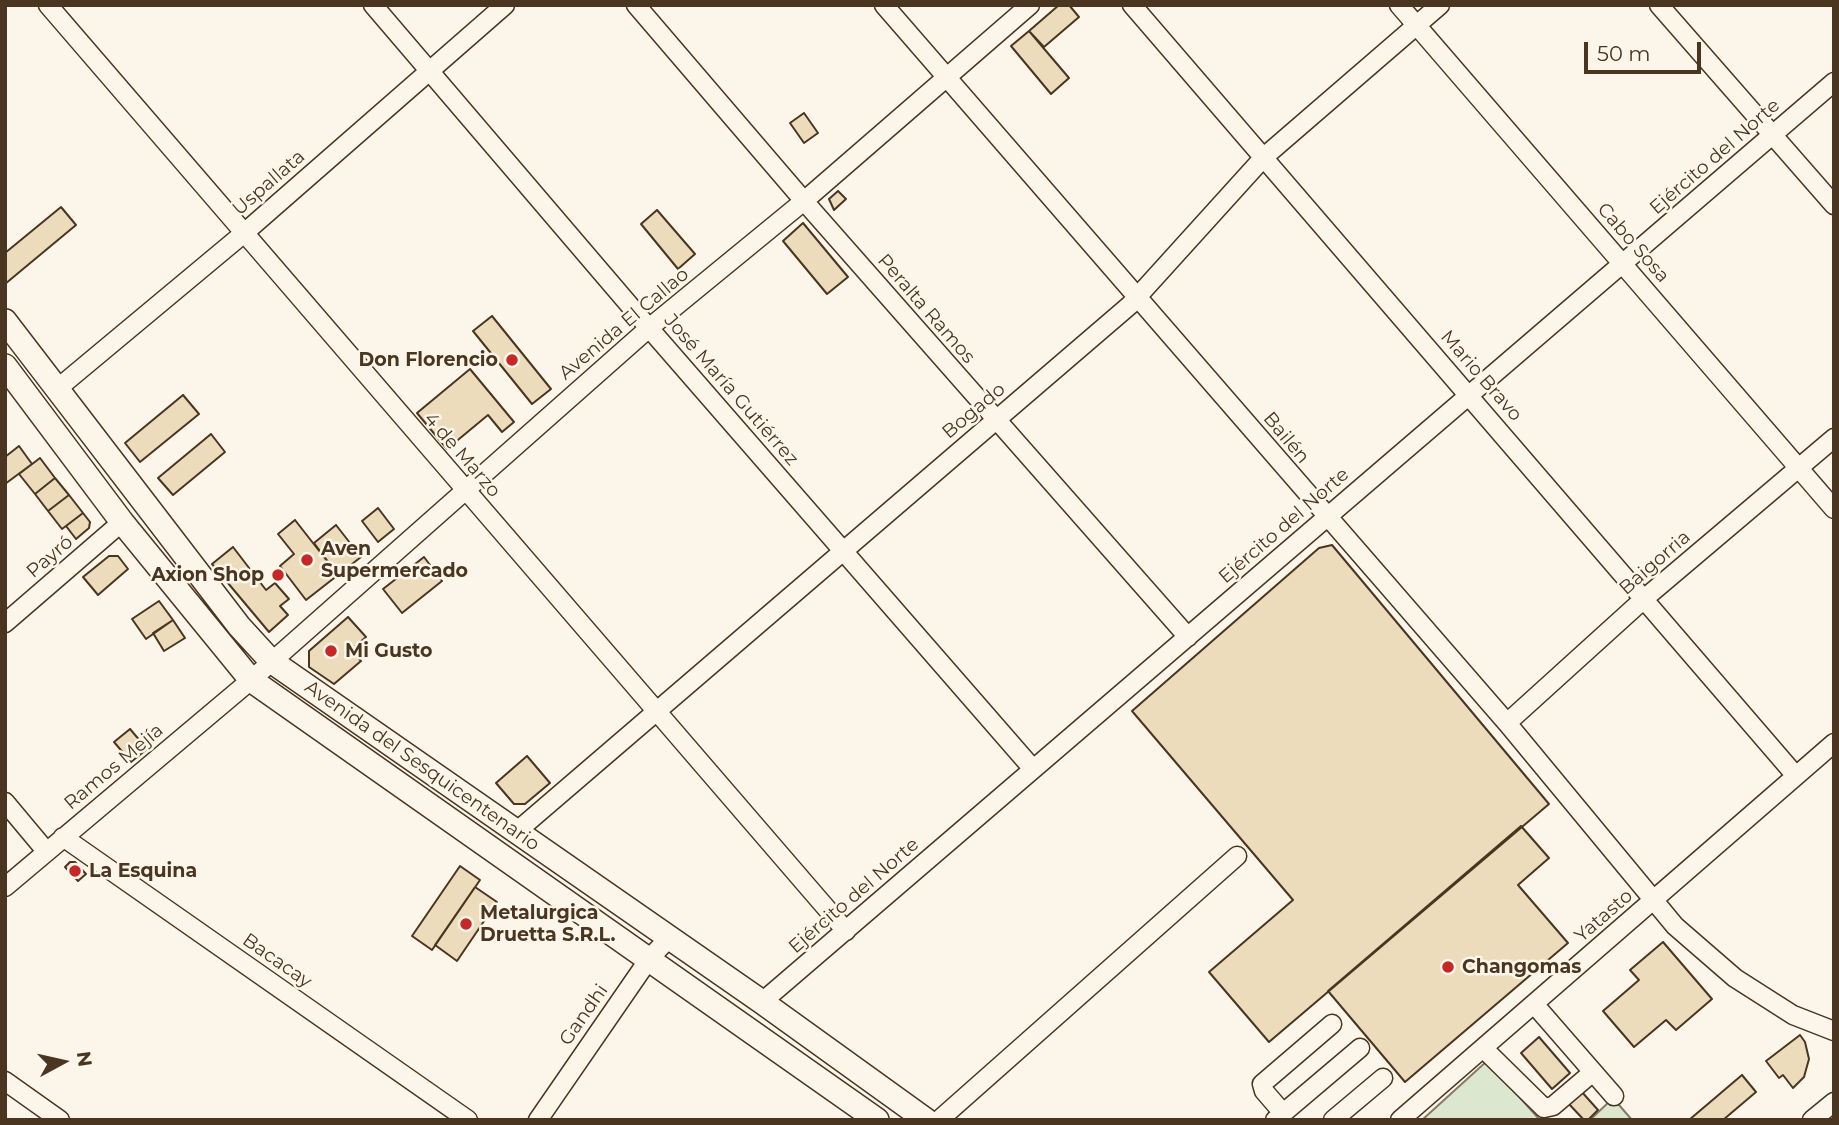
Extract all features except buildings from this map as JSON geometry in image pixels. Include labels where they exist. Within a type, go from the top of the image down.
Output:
[{"type":"main road","name":"Avenida del Sesquicentenario","points":[[5,321],[239,626],[271,662],[762,1002],[926,1120]]},
{"type":"main road","name":"Avenida del Sesquicentenario","points":[[5,367],[122,522],[251,680],[877,1120]]},
{"type":"street","name":"4 de Marzo","points":[[48,5],[846,931]]},
{"type":"street","name":"José María Gutiérrez","points":[[373,5],[649,328],[1033,769]]},
{"type":"street","name":"Uspallata","points":[[57,388],[243,234],[505,5]]},
{"type":"street","name":"Peralta Ramos","points":[[636,5],[804,201],[1188,637]]},
{"type":"street","name":"Bailén","points":[[884,5],[1507,723],[1675,926],[1735,978],[1793,1015],[1834,1031]]},
{"type":"street","name":"Avenida El Callao","points":[[251,680],[649,328],[804,201],[1030,5]]},
{"type":"street","name":"Mario Bravo","points":[[1132,5],[1470,394],[1796,776]]},
{"type":"street","name":"Cabo Sosa","points":[[1399,5],[1834,509]]},
{"type":"street","name":"Bogado","points":[[516,832],[1138,297],[1264,157],[1440,5]]},
{"type":"street","points":[[1660,5],[1834,205]]},
{"type":"street","name":"Ejército del Norte","points":[[762,1002],[1834,82]]},
{"type":"street","points":[[5,367],[27,349]]},
{"type":"street","name":"Baigorria","points":[[1507,723],[1645,598],[1834,438]]},
{"type":"street","name":"Payró","points":[[5,623],[122,522]]},
{"type":"street","name":"Ramos Mejía","points":[[5,887],[251,680]]},
{"type":"street","name":"Yatasto","points":[[1400,1120],[1834,743]]},
{"type":"street","points":[[5,802],[46,851]]},
{"type":"street","name":"Bacacay","points":[[62,838],[468,1120]]},
{"type":"street","points":[[939,1120],[1237,856]]},
{"type":"street","name":"Gandhi","points":[[538,1120],[649,959],[669,938]]},
{"type":"street","points":[[1534,1004],[1614,1096]]},
{"type":"street","points":[[1332,1024],[1262,1084],[1279,1116],[1360,1048]]},
{"type":"street","points":[[1483,1048],[1544,1108],[1553,1106],[1593,1072]]},
{"type":"street","points":[[1333,1120],[1382,1078]]},
{"type":"street","points":[[5,1081],[60,1120]]},
{"type":"street","points":[[1812,1120],[1834,1102]]},
{"type":"green space","points":[[1487,1061],[1540,1120],[1422,1120]]},
{"type":"green space","points":[[1613,1098],[1632,1120],[1590,1120]]},
{"type":"place","name":"Don Florencio","points":[[512,360]]},
{"type":"place","name":"Aven Supermercado","points":[[307,560]]},
{"type":"place","name":"Axion Shop","points":[[278,575]]},
{"type":"place","name":"Mi Gusto","points":[[331,651]]},
{"type":"place","name":"La Esquina","points":[[75,871]]},
{"type":"place","name":"Metalurgica Druetta S.R.L.","points":[[466,924]]},
{"type":"place","name":"Changomas","points":[[1448,967]]}]
